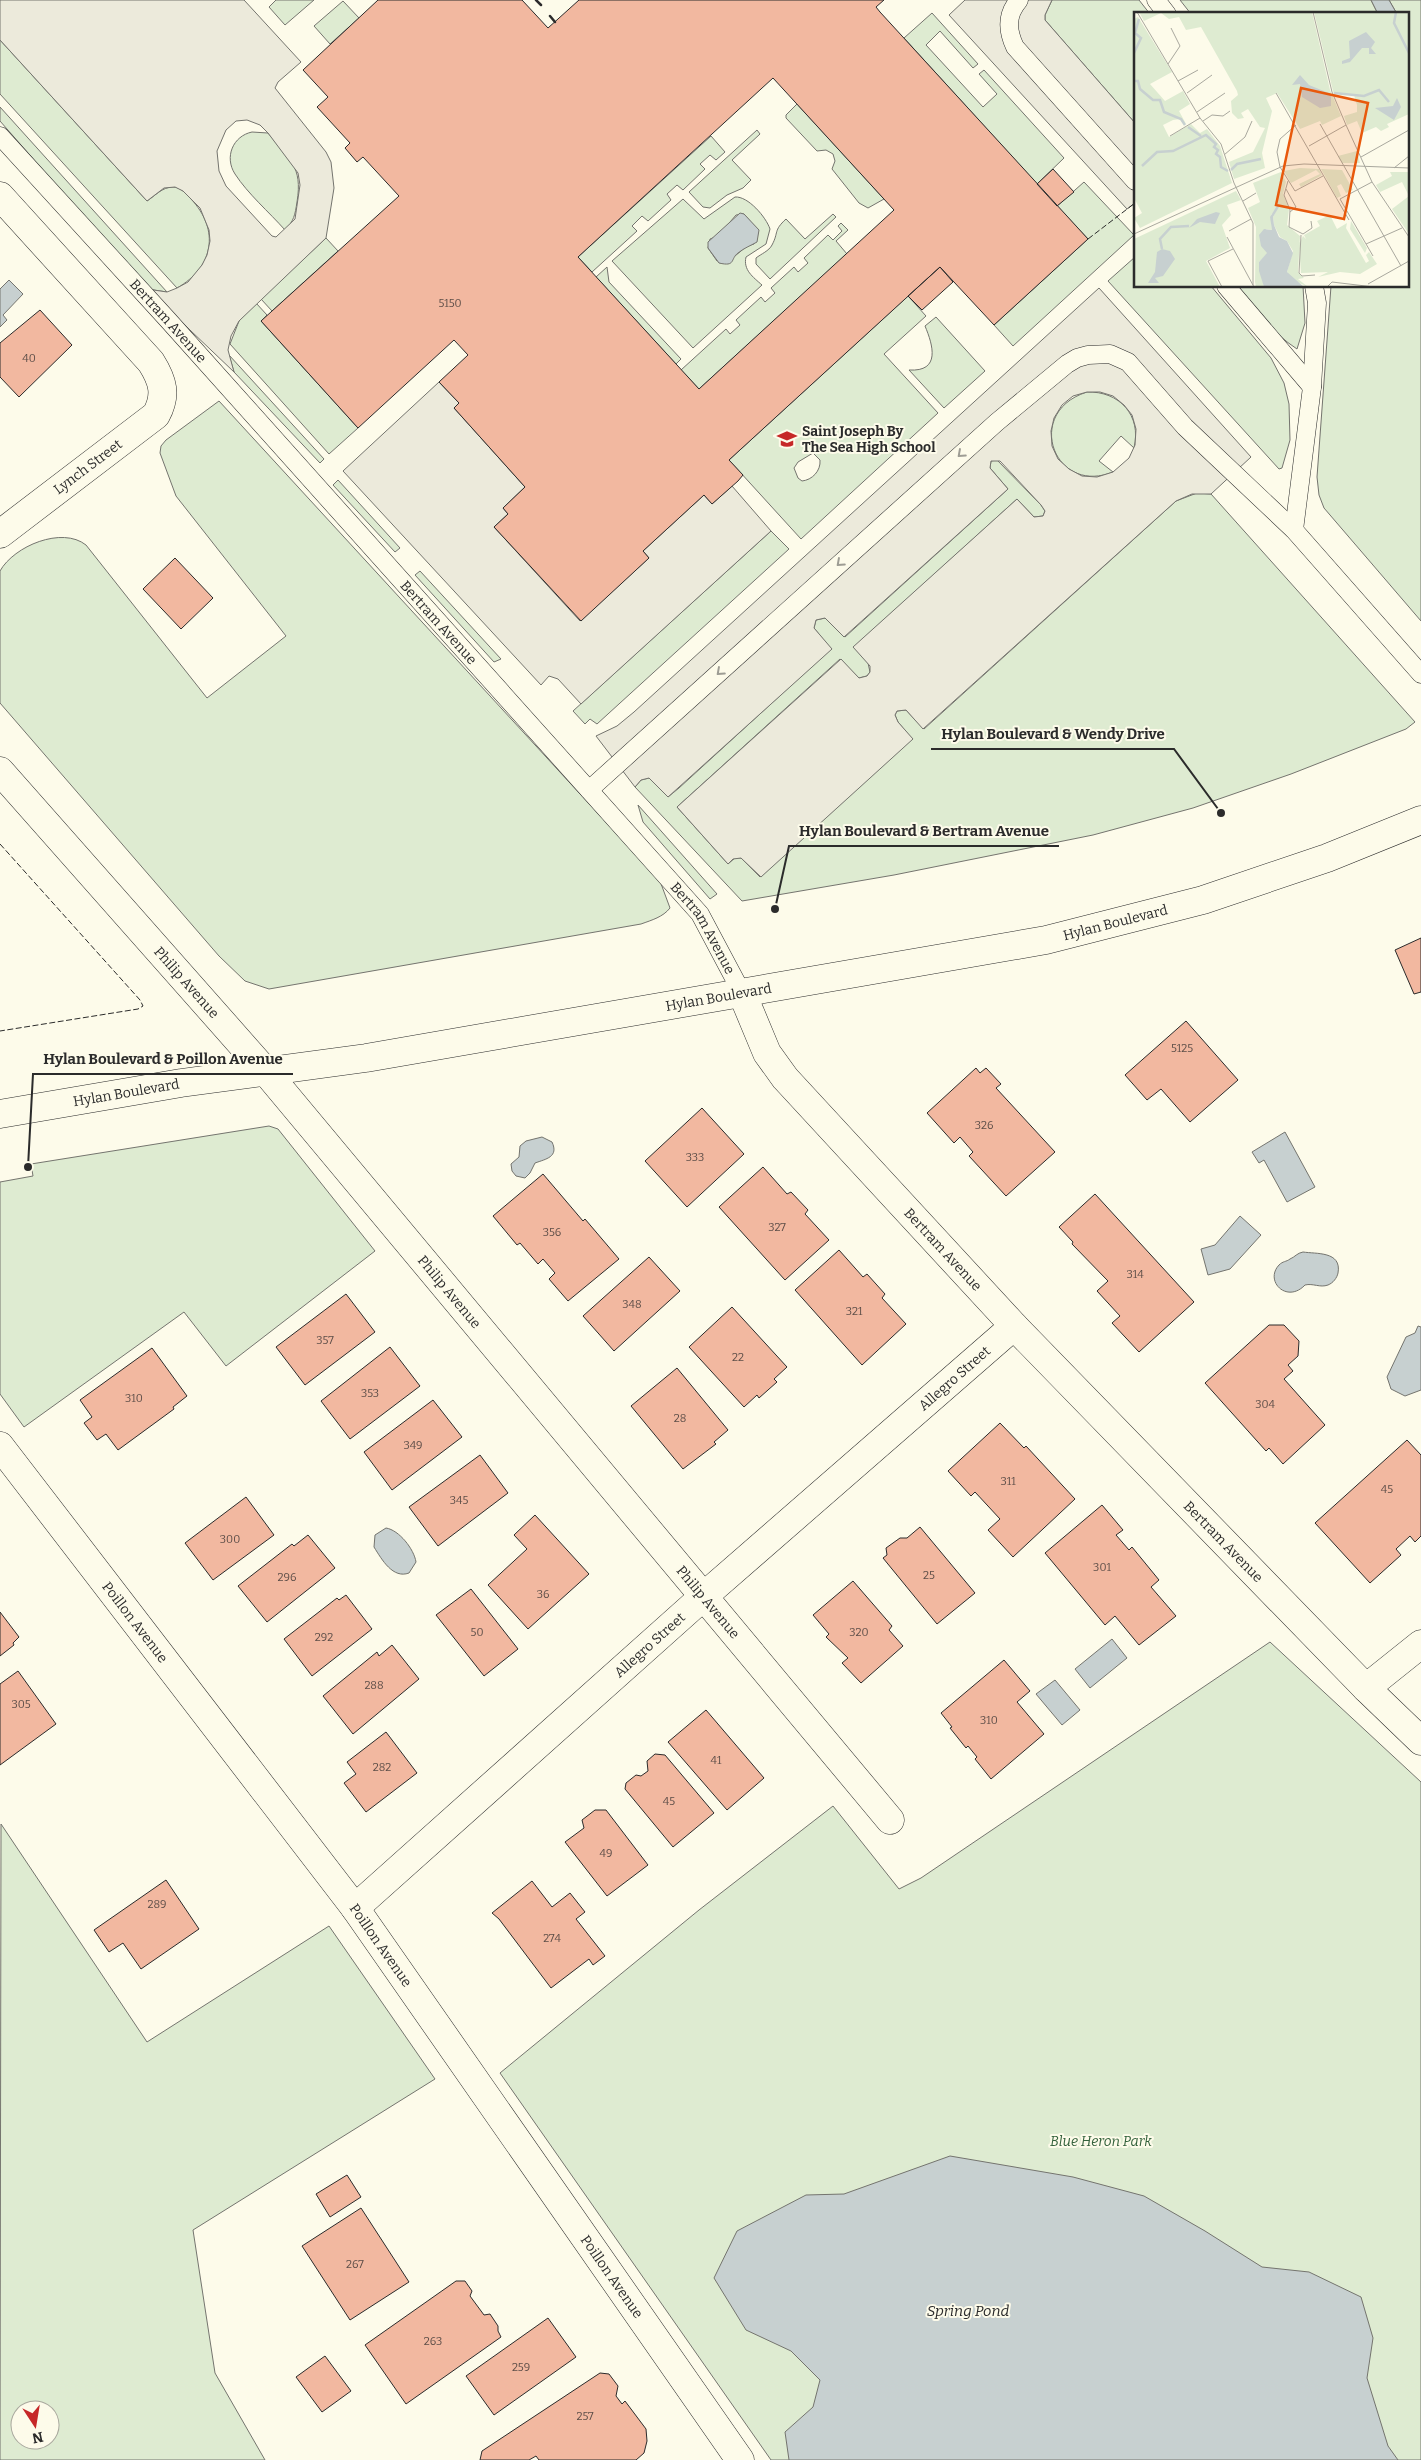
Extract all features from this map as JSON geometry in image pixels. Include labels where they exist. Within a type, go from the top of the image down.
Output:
[{"type":"street","name":"Lynch Street","points":[[0,196],[151,362],[161,379],[164,392],[163,403],[156,415],[0,534]]},
{"type":"street","name":"Philip Avenue","points":[[0,771],[267,1073],[890,1820]]},
{"type":"street","name":"Hylan Boulevard","points":[[0,1114],[181,1084],[366,1058],[1037,942],[1203,900],[1293,870],[1421,820]]},
{"type":"street","name":"Bertram Avenue","points":[[742,993],[767,1053],[775,1067],[1014,1326],[1366,1688],[1421,1741]]},
{"type":"street","name":"Allegro Street","points":[[355,1908],[704,1596],[1014,1326]]},
{"type":"street","name":"Poillon Avenue","points":[[0,1446],[355,1908],[740,2460]]},
{"type":"street","points":[[1366,1688],[1421,1644]]},
{"type":"lane","points":[[1019,0],[1010,16],[1008,27],[1015,47],[1134,180]]},
{"type":"lane","points":[[1156,0],[1165,12]]},
{"type":"lane","name":"Bertram Avenue","points":[[0,136],[192,347],[700,914],[742,993]]},
{"type":"lane","points":[[1228,288],[1312,387]]},
{"type":"lane","points":[[1294,530],[1312,387],[1317,303],[1314,288]]},
{"type":"lane","points":[[589,790],[997,422],[1072,361],[1088,355],[1110,354],[1128,362],[1185,427],[1294,530],[1421,674]]},
{"type":"green space","points":[[276,0],[314,0],[285,25],[269,7]]},
{"type":"green space","points":[[1052,0],[1139,0],[1148,12],[1134,12],[1134,122],[1045,20],[1045,15]]},
{"type":"green space","points":[[1180,0],[1371,0],[1377,12],[1189,12]]},
{"type":"green space","points":[[1389,0],[1421,0],[1421,621],[1324,508],[1319,495],[1317,477],[1331,288],[1408,288],[1408,12],[1396,12]]},
{"type":"green space","points":[[343,1],[359,18],[330,44],[314,26]]},
{"type":"green space","points":[[932,13],[978,64],[973,68],[940,31],[926,45],[983,107],[997,94],[979,74],[984,70],[1064,158],[1037,184],[904,38]]},
{"type":"green space","points":[[0,40],[147,201],[169,187],[181,189],[191,199],[206,223],[209,247],[199,270],[189,279],[177,288],[0,94]]},
{"type":"green space","points":[[797,104],[884,199],[868,208],[859,203],[832,169],[835,161],[833,154],[826,150],[817,151],[786,118],[786,115]]},
{"type":"green space","points":[[0,107],[167,292],[147,289],[0,121]]},
{"type":"green space","points":[[757,130],[760,134],[732,160],[751,180],[743,188],[727,195],[710,208],[703,207],[689,192]]},
{"type":"green space","points":[[252,132],[268,133],[288,157],[296,171],[298,190],[296,211],[292,221],[285,230],[246,189],[232,167],[230,161],[232,148],[245,134]]},
{"type":"green space","points":[[711,136],[725,152],[716,160],[710,155],[700,164],[705,169],[683,190],[677,185],[667,194],[671,200],[648,221],[642,216],[632,226],[637,231],[592,272],[578,257]]},
{"type":"green space","points":[[1084,182],[1134,235],[1013,346],[994,325],[1088,239],[1057,206]]},
{"type":"green space","points":[[735,197],[745,200],[756,208],[770,229],[766,244],[746,257],[745,262],[752,276],[762,285],[693,348],[612,261],[683,199],[704,219]],"holes":[[[744,214],[756,228],[754,244],[747,246],[735,256],[717,261],[708,248],[710,239],[718,236],[736,215]]]},
{"type":"green space","points":[[833,214],[836,217],[770,279],[756,264],[756,258],[771,247],[778,229],[786,219],[805,239]]},
{"type":"green space","points":[[841,223],[848,230],[836,241],[847,254],[699,389],[681,370],[726,329],[730,334],[740,325],[736,320],[761,297],[765,302],[775,293],[771,288],[794,267],[798,272],[808,263],[804,258],[828,235],[833,240],[842,231],[838,226]]},
{"type":"green space","points":[[326,238],[338,251],[272,311],[261,299]]},
{"type":"green space","points":[[1134,258],[1134,288],[1213,288],[1271,358],[1284,383],[1289,404],[1290,440],[1282,468],[1279,469],[1108,281]]},
{"type":"green space","points":[[607,267],[609,282],[681,359],[676,364],[596,277]]},
{"type":"green space","points":[[1237,288],[1303,288],[1305,323],[1297,349],[1271,328]]},
{"type":"green space","points":[[908,296],[926,316],[884,354],[938,413],[801,539],[729,460]],"holes":[[[813,453],[820,460],[819,468],[812,477],[802,481],[798,478],[794,468],[798,462]]]},
{"type":"green space","points":[[256,303],[267,315],[261,321],[358,428],[329,454],[230,344],[239,321]]},
{"type":"green space","points":[[936,317],[985,371],[944,408],[909,370],[926,367],[930,362],[932,349],[925,326]]},
{"type":"green space","points":[[229,355],[324,459],[320,463],[234,372]]},
{"type":"green space","points":[[1087,392],[1109,396],[1126,407],[1135,425],[1136,436],[1134,448],[1121,436],[1099,461],[1113,472],[1092,476],[1075,472],[1062,463],[1054,448],[1052,432],[1056,416],[1067,402]]},
{"type":"green space","points":[[219,401],[660,881],[670,908],[664,914],[641,924],[269,989],[245,981],[219,956],[0,703],[0,571],[16,554],[27,547],[52,538],[76,540],[86,545],[207,698],[286,636],[176,496],[160,453],[161,446],[166,440]]},
{"type":"green space","points":[[997,460],[1041,505],[1045,511],[1043,516],[1034,517],[1017,499],[854,647],[868,663],[870,672],[867,676],[859,678],[840,659],[677,807],[728,864],[735,858],[741,858],[760,877],[912,739],[898,722],[895,715],[897,711],[906,710],[924,729],[1176,501],[1197,493],[1211,494],[1415,722],[1406,729],[1291,774],[1193,808],[1093,835],[894,875],[742,901],[635,787],[641,780],[649,778],[668,797],[679,788],[831,649],[814,628],[816,620],[825,618],[845,637],[1008,489],[990,468],[991,461]]},
{"type":"green space","points":[[338,480],[400,548],[395,552],[333,485]]},
{"type":"green space","points":[[771,531],[789,549],[597,724],[590,719],[585,724],[573,711]]},
{"type":"green space","points":[[420,571],[501,659],[494,662],[415,575]]},
{"type":"green space","points":[[638,805],[717,894],[710,899],[643,822]]},
{"type":"green space","points":[[269,1126],[278,1129],[375,1251],[226,1366],[184,1312],[24,1427],[0,1394],[0,1182],[33,1176],[31,1164]]},
{"type":"green space","name":"Blue Heron Park","points":[[1270,1642],[1421,1782],[1421,2460],[771,2460],[500,2073],[699,1910],[833,1806],[899,1889],[921,1878]]},
{"type":"green space","points":[[1,1824],[147,2042],[329,1926],[435,2079],[193,2230],[215,2373],[265,2460],[0,2460]]},
{"type":"shaded area","points":[[0,0],[244,0],[301,62],[278,82],[275,88],[326,152],[331,162],[334,188],[326,238],[239,321],[231,336],[228,350],[234,372],[147,289],[167,292],[177,288],[188,282],[202,265],[207,255],[210,241],[209,230],[200,208],[183,191],[175,187],[164,188],[147,201],[0,40]],"holes":[[[247,120],[260,125],[298,173],[300,185],[295,219],[276,237],[272,236],[226,186],[219,171],[217,151],[226,130],[236,121]]]},
{"type":"shaded area","points":[[965,0],[1052,0],[1045,15],[1045,20],[1134,122],[1134,204],[1127,209],[949,15]]},
{"type":"shaded area","points":[[1099,288],[1251,457],[1211,494],[1192,494],[1176,501],[923,729],[906,710],[897,711],[895,715],[898,722],[913,739],[761,877],[741,858],[733,859],[728,864],[677,807],[841,659],[859,678],[867,676],[870,672],[870,666],[853,647],[1017,499],[1034,517],[1043,516],[1045,511],[1041,505],[1000,461],[991,461],[990,468],[1008,489],[844,637],[825,618],[816,620],[814,628],[832,649],[668,797],[649,778],[641,780],[635,787],[596,736],[617,726]],"holes":[[[1087,392],[1100,392],[1113,396],[1132,415],[1136,429],[1135,445],[1129,458],[1113,472],[1097,477],[1082,476],[1069,469],[1058,459],[1052,446],[1051,431],[1054,418],[1062,405],[1073,396]]]},
{"type":"shaded area","points":[[439,382],[459,403],[454,408],[525,487],[503,508],[508,514],[494,527],[580,621],[649,558],[643,551],[704,495],[712,504],[732,486],[771,531],[581,704],[558,679],[549,676],[541,685],[343,471]]},
{"type":"water","points":[[1371,0],[1389,0],[1396,12],[1377,12]]},
{"type":"water","points":[[740,213],[744,214],[759,230],[757,242],[738,253],[732,262],[728,264],[719,263],[708,248],[708,242]]},
{"type":"water","points":[[9,280],[23,294],[3,315],[7,320],[0,327],[0,289]]},
{"type":"water","points":[[1285,1132],[1315,1187],[1287,1202],[1264,1160],[1259,1163],[1252,1152]]},
{"type":"water","points":[[542,1137],[552,1142],[554,1147],[553,1154],[547,1159],[535,1163],[525,1178],[516,1176],[512,1171],[511,1164],[519,1157],[520,1146],[526,1141]]},
{"type":"water","points":[[1240,1216],[1261,1235],[1230,1269],[1208,1275],[1201,1249],[1215,1245]]},
{"type":"water","points":[[1303,1252],[1332,1257],[1338,1266],[1337,1277],[1328,1285],[1305,1285],[1298,1290],[1285,1291],[1276,1283],[1274,1278],[1275,1271],[1280,1264]]},
{"type":"water","points":[[1418,1326],[1421,1327],[1421,1390],[1405,1396],[1391,1389],[1387,1377],[1406,1337],[1415,1333]]},
{"type":"water","points":[[386,1528],[401,1536],[412,1551],[416,1562],[409,1573],[403,1574],[393,1571],[384,1563],[374,1547],[375,1535]]},
{"type":"water","points":[[1112,1639],[1127,1658],[1090,1688],[1075,1669]]},
{"type":"water","points":[[1055,1680],[1080,1710],[1062,1725],[1036,1694]]},
{"type":"water","name":"Spring Pond","points":[[950,2156],[1073,2177],[1144,2196],[1262,2267],[1309,2272],[1361,2297],[1373,2338],[1367,2378],[1388,2446],[1398,2460],[789,2460],[785,2432],[813,2407],[820,2380],[791,2351],[746,2330],[714,2278],[737,2231],[806,2195],[844,2194]]},
{"type":"building","points":[[378,0],[522,0],[548,28],[579,0],[884,0],[876,7],[880,12],[1088,239],[994,325],[940,267],[729,460],[743,475],[738,481],[712,504],[704,495],[643,551],[649,558],[581,621],[494,527],[508,514],[503,508],[525,487],[454,408],[459,403],[439,382],[468,355],[454,340],[358,428],[261,321],[399,196],[363,157],[357,162],[345,148],[350,143],[317,107],[328,97],[303,70]],"holes":[[[773,78],[894,210],[699,389],[578,257]]]},
{"type":"building","points":[[1053,169],[1074,192],[1057,206],[1037,184]]},
{"type":"building","points":[[940,267],[953,282],[922,310],[908,296]]},
{"type":"building","points":[[40,310],[72,345],[19,397],[0,377],[0,343]]},
{"type":"building","points":[[175,558],[213,598],[181,629],[143,589]]},
{"type":"building","points":[[1421,938],[1421,992],[1414,994],[1395,950]]},
{"type":"building","points":[[1186,1021],[1238,1080],[1190,1122],[1161,1089],[1147,1100],[1125,1075]]},
{"type":"building","points":[[976,1068],[980,1073],[986,1068],[1001,1084],[996,1088],[1055,1152],[1006,1196],[969,1156],[973,1152],[960,1137],[954,1143],[927,1113]]},
{"type":"building","points":[[702,1108],[744,1154],[687,1207],[645,1161]]},
{"type":"building","points":[[763,1167],[787,1194],[791,1192],[808,1210],[805,1214],[829,1240],[785,1280],[719,1207]]},
{"type":"building","points":[[543,1174],[583,1221],[585,1219],[619,1259],[568,1301],[549,1279],[555,1273],[543,1259],[538,1264],[520,1243],[517,1245],[493,1216]]},
{"type":"building","points":[[1095,1194],[1194,1302],[1139,1352],[1112,1323],[1120,1316],[1097,1291],[1108,1281],[1072,1244],[1073,1242],[1059,1227]]},
{"type":"building","points":[[839,1250],[863,1277],[867,1274],[885,1294],[882,1298],[906,1324],[862,1365],[795,1290]]},
{"type":"building","points":[[649,1257],[680,1291],[614,1351],[583,1316]]},
{"type":"building","points":[[346,1294],[375,1332],[305,1385],[276,1347]]},
{"type":"building","points":[[732,1307],[787,1367],[774,1379],[777,1382],[759,1398],[757,1395],[744,1407],[689,1347]]},
{"type":"building","points":[[1269,1325],[1284,1325],[1299,1341],[1298,1356],[1288,1365],[1293,1371],[1284,1379],[1325,1425],[1283,1464],[1269,1448],[1266,1451],[1205,1383]]},
{"type":"building","points":[[390,1347],[420,1386],[350,1439],[321,1401]]},
{"type":"building","points":[[152,1348],[187,1396],[173,1407],[174,1409],[118,1450],[106,1434],[97,1440],[84,1423],[92,1417],[80,1400]]},
{"type":"building","points":[[677,1368],[728,1430],[714,1442],[716,1444],[683,1469],[631,1406]]},
{"type":"building","points":[[433,1400],[462,1437],[392,1490],[364,1452]]},
{"type":"building","points":[[1000,1423],[1024,1448],[1026,1446],[1075,1499],[1013,1557],[988,1530],[1000,1519],[975,1492],[971,1496],[948,1471]]},
{"type":"building","points":[[1407,1440],[1421,1455],[1421,1536],[1415,1542],[1410,1536],[1396,1549],[1401,1555],[1370,1583],[1315,1523]]},
{"type":"building","points":[[480,1455],[508,1493],[438,1546],[409,1507]]},
{"type":"building","points":[[246,1497],[274,1535],[213,1580],[185,1543]]},
{"type":"building","points":[[1102,1505],[1123,1530],[1116,1535],[1129,1550],[1132,1547],[1159,1580],[1151,1587],[1176,1616],[1139,1645],[1115,1616],[1105,1625],[1045,1553]]},
{"type":"building","points":[[535,1515],[589,1574],[528,1629],[488,1585],[527,1549],[514,1535]]},
{"type":"building","points":[[920,1527],[975,1593],[937,1624],[883,1558],[887,1555],[886,1548],[900,1538],[907,1538]]},
{"type":"building","points":[[308,1535],[335,1568],[267,1622],[238,1586],[292,1544],[294,1546]]},
{"type":"building","points":[[853,1581],[892,1626],[889,1630],[903,1646],[861,1683],[842,1663],[848,1658],[826,1637],[829,1634],[813,1615]]},
{"type":"building","points":[[471,1589],[518,1649],[484,1676],[436,1615]]},
{"type":"building","points":[[346,1595],[372,1629],[312,1676],[284,1639],[337,1598],[339,1600]]},
{"type":"building","points":[[0,1612],[19,1637],[13,1643],[14,1645],[0,1656]]},
{"type":"building","points":[[392,1645],[419,1679],[353,1734],[323,1696],[377,1652],[379,1656]]},
{"type":"building","points":[[1004,1660],[1030,1691],[1017,1702],[1044,1734],[991,1779],[975,1759],[977,1757],[968,1746],[966,1748],[941,1713]]},
{"type":"building","points":[[18,1671],[56,1724],[0,1765],[0,1684]]},
{"type":"building","points":[[706,1710],[764,1778],[727,1810],[668,1742]]},
{"type":"building","points":[[386,1732],[417,1773],[366,1812],[344,1783],[356,1774],[347,1762]]},
{"type":"building","points":[[655,1754],[665,1755],[714,1813],[673,1847],[625,1789],[626,1783],[636,1775],[641,1776],[648,1771],[647,1761]]},
{"type":"building","points":[[595,1810],[606,1810],[648,1865],[607,1896],[565,1842],[584,1828],[582,1820]]},
{"type":"building","points":[[166,1880],[199,1929],[141,1969],[123,1943],[109,1952],[94,1930]]},
{"type":"building","points":[[532,1881],[552,1907],[570,1893],[585,1912],[576,1919],[605,1956],[593,1965],[589,1959],[551,1988],[499,1919],[492,1913]]},
{"type":"building","points":[[347,2175],[361,2197],[330,2217],[316,2194]]},
{"type":"building","points":[[361,2208],[409,2282],[350,2320],[302,2246]]},
{"type":"building","points":[[456,2281],[465,2281],[472,2291],[470,2296],[484,2315],[490,2314],[498,2326],[501,2337],[406,2404],[365,2345]]},
{"type":"building","points":[[548,2318],[576,2357],[494,2415],[466,2376]]},
{"type":"building","points":[[325,2356],[351,2391],[322,2412],[296,2377]]},
{"type":"building","points":[[600,2373],[609,2374],[618,2386],[616,2396],[622,2404],[625,2401],[646,2429],[647,2441],[644,2453],[636,2460],[539,2460],[536,2456],[529,2460],[480,2460],[482,2451]]},
{"type":"fence","points":[[1088,239],[1134,204]]},
{"type":"fence","points":[[0,844],[140,1000],[143,1006],[138,1009],[0,1031]]},
{"type":"wall","points":[[536,0],[541,5]]},
{"type":"wall","points":[[550,16],[555,22]]},
{"type":"place","name":"Saint Joseph By The Sea High School","points":[[787,439]]},
{"type":"place","name":"Hylan Boulevard & Wendy Drive","points":[[1221,813]]},
{"type":"place","name":"Hylan Boulevard & Bertram Avenue","points":[[775,909]]},
{"type":"place","name":"Hylan Boulevard & Poillon Avenue","points":[[28,1167]]}]
